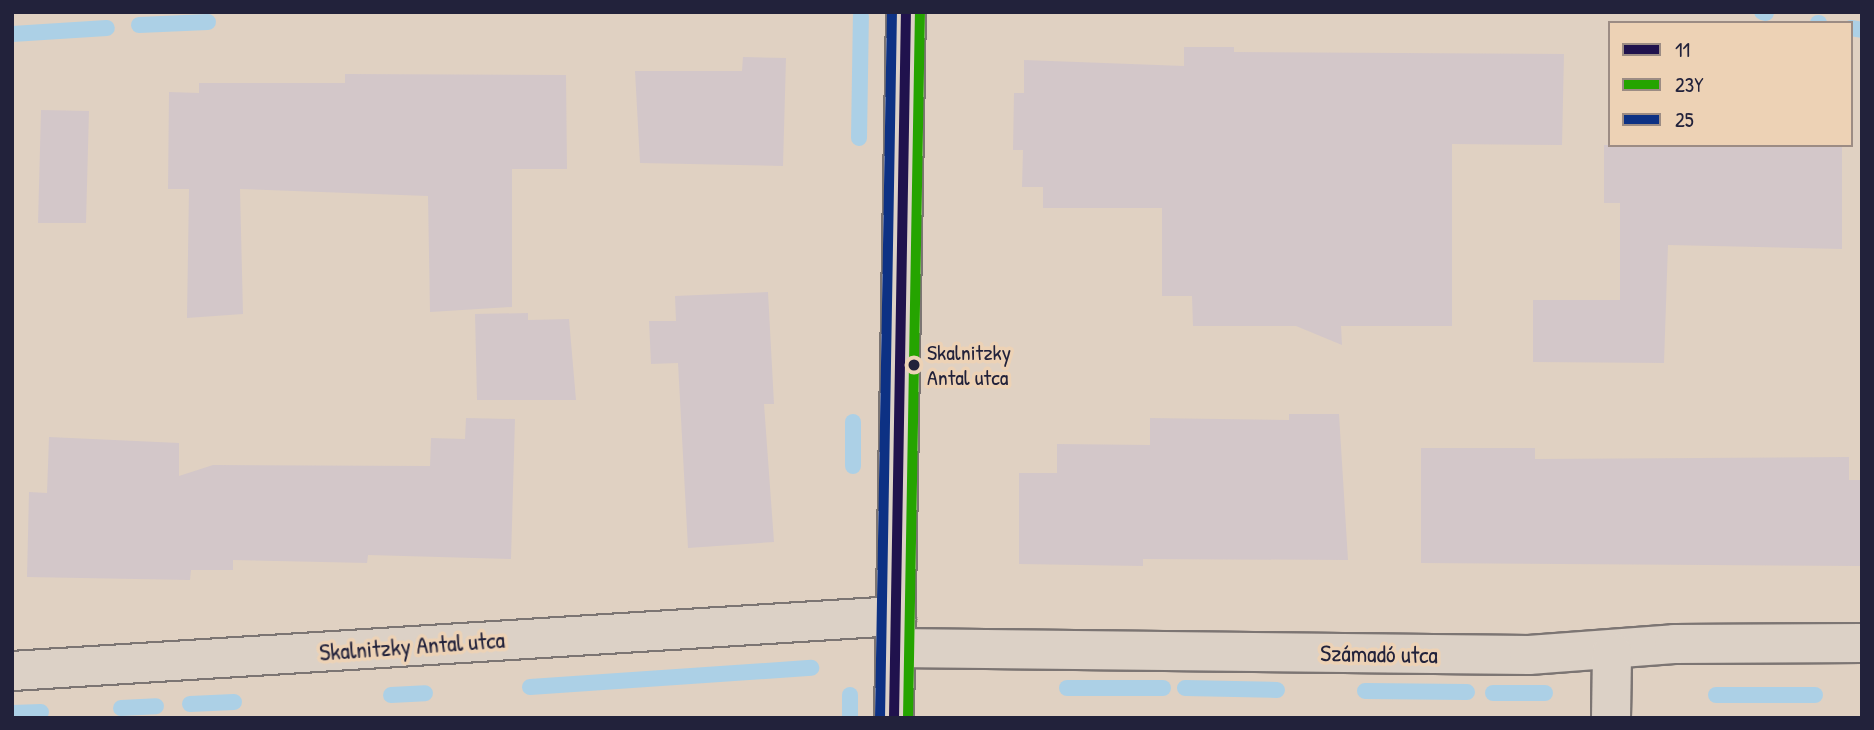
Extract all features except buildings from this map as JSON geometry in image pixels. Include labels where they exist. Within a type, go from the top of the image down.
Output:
[{"type":"street","points":[[894,718],[906,12]]},
{"type":"street","name":"Számadó utca","points":[[896,632],[1529,655],[1612,652],[1674,644],[1862,643]]},
{"type":"street","name":"Skalnitzky Antal utca","points":[[12,671],[896,632]]},
{"type":"street","points":[[1611,718],[1612,652]]},
{"type":"waterway","points":[[1762,12],[1766,13]]},
{"type":"waterway","points":[[859,138],[861,16]]},
{"type":"waterway","points":[[139,25],[208,22]]},
{"type":"waterway","points":[[12,34],[107,28]]},
{"type":"waterway","points":[[1853,28],[1862,30]]},
{"type":"waterway","points":[[853,422],[853,466]]},
{"type":"waterway","points":[[530,687],[811,668]]},
{"type":"waterway","points":[[1067,688],[1163,688]]},
{"type":"waterway","points":[[1185,688],[1277,690]]},
{"type":"waterway","points":[[1365,691],[1467,692]]},
{"type":"waterway","points":[[391,695],[425,693]]},
{"type":"waterway","points":[[1493,693],[1545,693]]},
{"type":"waterway","points":[[850,695],[850,718]]},
{"type":"waterway","points":[[1716,695],[1815,695]]},
{"type":"waterway","points":[[190,704],[234,702]]},
{"type":"waterway","points":[[121,708],[156,706]]},
{"type":"waterway","points":[[12,713],[41,712]]},
{"type":"transit line","name":"25","points":[[880,718],[892,12]]},
{"type":"transit line","name":"11","points":[[894,718],[906,12]]},
{"type":"transit line","name":"23Y","points":[[908,718],[920,12]]},
{"type":"place","name":"Skalnitzky Antal utca","points":[[914,365]]}]
